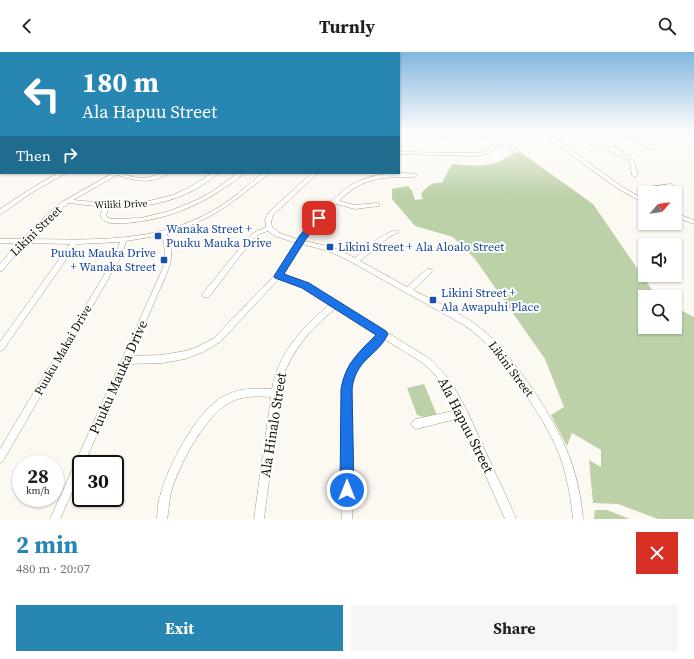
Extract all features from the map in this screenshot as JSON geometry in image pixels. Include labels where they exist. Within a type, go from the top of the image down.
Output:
[{"type":"main road","points":[[0,213],[29,192],[61,174]]},
{"type":"street","points":[[400,153],[477,155],[486,153]]},
{"type":"street","points":[[572,153],[619,187],[638,198]]},
{"type":"street","points":[[618,153],[632,161],[635,175]]},
{"type":"street","name":"Likini Street","points":[[0,269],[23,241],[49,215],[69,201],[115,174]]},
{"type":"street","points":[[120,174],[137,180],[149,180],[163,174]]},
{"type":"street","name":"Wiliki Drive","points":[[69,201],[94,206],[142,205],[170,198],[189,190],[213,174]]},
{"type":"street","points":[[107,206],[103,215],[105,219],[110,222],[134,221],[162,216],[202,200],[240,174]]},
{"type":"street","points":[[0,241],[123,241],[164,233],[180,228],[215,212],[265,174]]},
{"type":"street","points":[[206,295],[250,239],[257,233],[269,228],[268,220],[272,212],[314,174]]},
{"type":"street","points":[[126,360],[162,359],[185,355],[200,350],[217,340],[278,276],[311,226],[349,189],[366,180],[390,175],[414,175]]},
{"type":"street","points":[[665,182],[671,186]]},
{"type":"street","points":[[335,202],[355,207],[377,205]]},
{"type":"street","points":[[682,218],[694,222]]},
{"type":"street","name":"Likini Street","points":[[269,228],[281,237],[330,249],[356,261],[475,328],[489,340],[504,358],[547,418],[560,444],[575,489],[578,519]]},
{"type":"street","points":[[356,261],[387,236],[396,232]]},
{"type":"street","name":"Puuku Mauka Drive","points":[[55,519],[166,268],[169,259],[168,246],[164,233]]},
{"type":"street","name":"Puuku Makai Drive","points":[[0,458],[119,255],[123,241]]},
{"type":"street","points":[[0,348],[74,242]]},
{"type":"street","points":[[408,290],[429,271]]},
{"type":"street","name":"Ala Hapuu Street","points":[[278,276],[298,282],[428,362],[438,371],[449,387],[462,412],[511,519]]},
{"type":"street","name":"Ala Hinalo Street","points":[[259,519],[276,393],[282,367],[293,346],[306,330],[335,304]]},
{"type":"street","points":[[352,519],[347,519],[348,380],[353,366],[383,334]]},
{"type":"street","points":[[162,517],[166,494],[175,470],[205,418],[224,400],[234,396],[246,393],[276,393]]},
{"type":"street","points":[[416,424],[462,412]]},
{"type":"green space","points":[[515,153],[522,153],[593,204],[638,269],[638,282],[647,282],[652,290],[638,290],[638,334],[682,334],[682,311],[694,317],[694,519],[658,519],[618,504],[593,503],[589,460],[601,467],[601,450],[572,433],[567,446],[551,415],[564,407],[545,359],[475,259],[453,237],[415,226],[392,199],[392,189],[408,186],[412,191],[415,200],[423,199],[421,194],[430,185],[442,183],[452,164],[476,166],[489,165]]},
{"type":"green space","points":[[424,384],[437,415],[424,417],[417,415],[407,388]]},
{"type":"green space","points":[[595,510],[607,510],[630,519],[594,519]]},
{"type":"place","name":"Wanaka Street + Puuku Mauka Drive","points":[[158,236]]},
{"type":"place","name":"Likini Street + Ala Aloalo Street","points":[[330,247]]},
{"type":"place","name":"Puuku Mauka Drive + Wanaka Street","points":[[164,260]]},
{"type":"place","name":"Likini Street + Ala Awapuhi Place","points":[[433,300]]},
{"type":"route","points":[[319,218],[303,237],[278,276],[306,285],[383,334],[353,366],[348,377],[347,490]]}]
